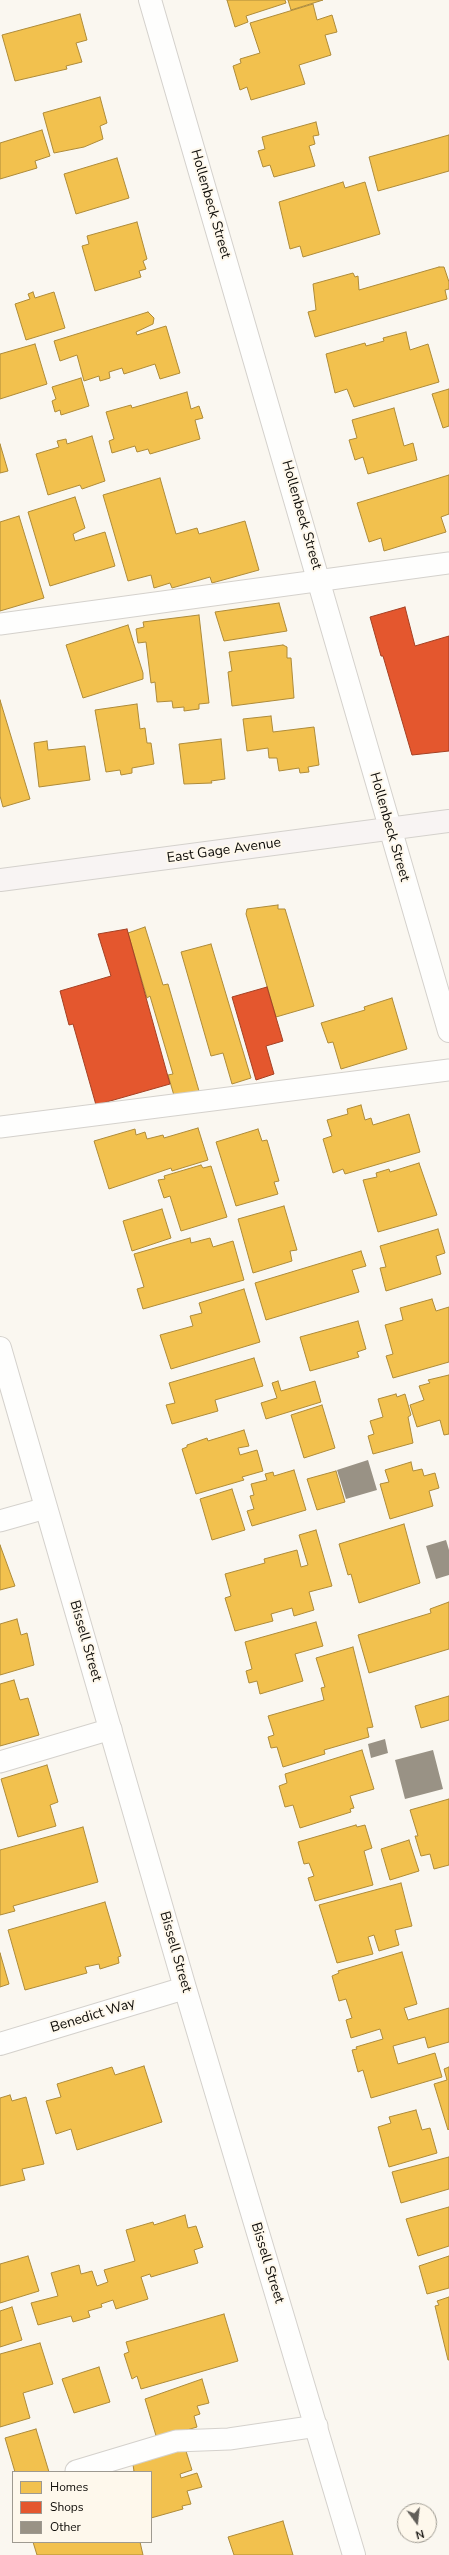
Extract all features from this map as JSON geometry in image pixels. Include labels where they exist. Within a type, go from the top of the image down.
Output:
[{"type":"main road","name":"East Gage Avenue","points":[[0,880],[449,821]]},
{"type":"street","name":"Hollenbeck Street","points":[[150,0],[320,581],[389,829],[449,1031]]},
{"type":"street","name":"Bissell Street","points":[[0,1348],[185,1988],[354,2555]]},
{"type":"street","name":"Benedict Way","points":[[0,2044],[185,1988]]},
{"type":"lane","points":[[0,624],[449,562]]},
{"type":"lane","points":[[0,1127],[449,1070]]},
{"type":"lane","points":[[0,1521],[46,1508]]},
{"type":"lane","points":[[0,1762],[111,1729]]},
{"type":"lane","points":[[76,2471],[176,2441],[229,2439],[316,2426]]},
{"type":"building: Homes","points":[[227,0],[285,0],[286,3],[246,16],[248,22],[235,27]]},
{"type":"building: Homes","points":[[288,0],[323,0],[291,10]]},
{"type":"building: Homes","points":[[313,4],[317,20],[332,15],[337,32],[325,35],[331,55],[299,65],[305,84],[251,100],[247,87],[240,90],[233,66],[241,63],[240,59],[260,53],[250,23]]},
{"type":"building: Homes","points":[[80,14],[87,40],[76,43],[82,62],[66,66],[67,69],[15,81],[2,35]]},
{"type":"building: Homes","points":[[100,97],[107,123],[100,126],[103,139],[84,147],[54,153],[43,113]]},
{"type":"building: Homes","points":[[316,122],[319,135],[313,136],[315,144],[309,146],[315,166],[274,177],[270,165],[263,167],[258,151],[265,149],[262,137]]},
{"type":"building: Homes","points":[[42,130],[50,156],[35,161],[37,168],[0,179],[0,143]]},
{"type":"building: Homes","points":[[449,135],[449,171],[378,191],[369,157]]},
{"type":"building: Homes","points":[[117,158],[129,198],[76,214],[64,174]]},
{"type":"building: Homes","points":[[343,182],[345,188],[365,182],[380,234],[303,257],[300,246],[290,249],[279,202]]},
{"type":"building: Homes","points":[[137,222],[147,259],[143,261],[146,269],[139,271],[141,277],[95,291],[82,246],[89,244],[87,236]]},
{"type":"building: Homes","points":[[439,267],[444,267],[449,282],[449,289],[445,290],[447,299],[315,337],[308,312],[316,310],[313,284],[353,273],[355,277],[358,276],[359,290]]},
{"type":"building: Homes","points":[[33,292],[35,298],[54,292],[65,328],[26,340],[15,304],[30,299],[28,294]]},
{"type":"building: Homes","points":[[148,312],[154,318],[153,324],[136,332],[137,335],[166,326],[180,373],[160,379],[155,364],[124,374],[122,368],[109,372],[110,378],[100,381],[99,376],[84,381],[77,355],[60,361],[54,341]]},
{"type":"building: Homes","points":[[406,332],[410,350],[428,344],[439,382],[354,407],[347,389],[335,393],[326,354],[365,343],[366,346],[384,341],[383,338]]},
{"type":"building: Homes","points":[[35,344],[47,384],[0,399],[0,354]]},
{"type":"building: Homes","points":[[81,378],[89,406],[61,415],[60,410],[55,412],[52,401],[56,399],[52,387]]},
{"type":"building: Homes","points":[[449,389],[449,426],[443,428],[432,394]]},
{"type":"building: Homes","points":[[187,392],[191,409],[199,406],[203,418],[195,420],[200,439],[150,454],[148,449],[137,452],[135,446],[112,453],[109,441],[114,439],[106,412],[131,405],[132,408]]},
{"type":"building: Homes","points":[[394,408],[404,446],[413,443],[417,460],[368,474],[363,457],[355,460],[349,440],[357,438],[352,420]]},
{"type":"building: Homes","points":[[92,436],[105,481],[82,489],[80,485],[48,495],[36,454],[59,447],[57,441],[66,439],[67,444]]},
{"type":"building: Homes","points":[[0,444],[8,471],[0,473]]},
{"type":"building: Homes","points":[[449,475],[449,514],[441,517],[446,532],[384,551],[381,538],[369,542],[357,503]]},
{"type":"building: Homes","points":[[160,478],[176,534],[197,528],[199,534],[245,521],[259,570],[212,583],[210,577],[172,588],[170,583],[154,588],[151,575],[128,581],[103,495]]},
{"type":"building: Homes","points":[[75,497],[85,528],[73,534],[75,541],[105,532],[115,566],[50,586],[28,512]]},
{"type":"building: Homes","points":[[19,516],[44,598],[0,611],[0,522]]},
{"type":"building: Homes","points":[[279,603],[287,631],[224,641],[215,612]]},
{"type":"building: Homes","points":[[199,615],[209,703],[199,704],[199,709],[184,711],[184,707],[173,708],[172,701],[157,702],[155,682],[151,683],[146,642],[138,643],[136,629],[144,627],[143,622]]},
{"type":"building: Homes","points":[[128,625],[143,673],[143,679],[83,698],[66,645]]},
{"type":"building: Homes","points":[[283,645],[287,647],[287,658],[291,658],[294,698],[232,706],[228,672],[232,671],[229,652]]},
{"type":"building: Homes","points":[[0,700],[30,799],[3,807],[0,796]]},
{"type":"building: Homes","points":[[137,704],[140,729],[145,728],[147,743],[151,743],[154,764],[132,768],[132,773],[121,775],[120,770],[106,772],[95,710]]},
{"type":"building: Homes","points":[[271,716],[273,732],[314,727],[319,765],[308,767],[309,772],[300,773],[299,768],[279,771],[277,758],[269,758],[268,748],[247,751],[243,719]]},
{"type":"building: Homes","points":[[221,739],[225,779],[211,781],[212,783],[184,784],[179,744]]},
{"type":"building: Homes","points":[[47,741],[48,750],[85,746],[90,780],[39,787],[34,743]]},
{"type":"building: Homes","points":[[278,905],[278,909],[285,909],[314,1006],[276,1017],[246,914],[247,909]]},
{"type":"building: Homes","points":[[145,927],[163,985],[168,984],[199,1091],[175,1099],[168,1075],[173,1074],[150,996],[147,998],[128,933]]},
{"type":"building: Homes","points":[[211,944],[251,1078],[232,1084],[223,1053],[211,1056],[181,952]]},
{"type":"building: Homes","points":[[392,998],[407,1049],[341,1069],[333,1042],[328,1043],[321,1023],[365,1010],[364,1007]]},
{"type":"building: Homes","points":[[361,1105],[365,1120],[371,1118],[373,1125],[409,1114],[420,1152],[345,1174],[343,1169],[333,1173],[323,1139],[332,1136],[327,1120],[348,1114],[347,1109]]},
{"type":"building: Homes","points":[[198,1128],[208,1160],[172,1171],[171,1168],[109,1189],[94,1141],[135,1129],[136,1135],[145,1132],[147,1139],[163,1135],[164,1138]]},
{"type":"building: Homes","points":[[258,1129],[262,1141],[267,1140],[279,1181],[274,1182],[278,1194],[236,1206],[216,1142]]},
{"type":"building: Homes","points":[[419,1163],[437,1215],[378,1232],[363,1180],[377,1177],[376,1173],[389,1169],[390,1172]]},
{"type":"building: Homes","points":[[201,1165],[203,1168],[211,1166],[227,1217],[181,1231],[170,1196],[164,1198],[158,1180],[165,1179],[164,1176]]},
{"type":"building: Homes","points":[[284,1206],[297,1250],[290,1251],[292,1261],[253,1273],[238,1219]]},
{"type":"building: Homes","points":[[162,1209],[171,1238],[132,1251],[123,1221]]},
{"type":"building: Homes","points":[[438,1229],[445,1253],[436,1256],[441,1274],[386,1291],[380,1268],[386,1267],[380,1246]]},
{"type":"building: Homes","points":[[190,1238],[191,1243],[210,1238],[213,1247],[233,1241],[244,1280],[143,1309],[137,1289],[144,1287],[134,1254]]},
{"type":"building: Homes","points":[[361,1251],[366,1266],[352,1270],[359,1292],[266,1320],[255,1283]]},
{"type":"building: Homes","points":[[244,1289],[260,1342],[171,1369],[160,1335],[193,1326],[190,1316],[202,1313],[199,1303]]},
{"type":"building: Homes","points":[[432,1299],[436,1311],[449,1307],[449,1362],[393,1378],[386,1356],[393,1354],[385,1325],[403,1320],[400,1308]]},
{"type":"building: Homes","points":[[358,1321],[366,1349],[357,1352],[359,1357],[310,1371],[300,1337]]},
{"type":"building: Homes","points":[[254,1358],[263,1386],[215,1400],[218,1411],[172,1424],[166,1405],[175,1403],[169,1383]]},
{"type":"building: Homes","points":[[449,1375],[449,1434],[444,1435],[440,1420],[417,1427],[410,1405],[424,1400],[419,1386],[430,1383],[428,1380]]},
{"type":"building: Homes","points":[[278,1381],[281,1391],[315,1381],[321,1402],[266,1419],[261,1403],[277,1398],[272,1383]]},
{"type":"building: Homes","points":[[396,1394],[397,1397],[405,1394],[411,1415],[408,1417],[413,1443],[373,1454],[368,1436],[374,1434],[370,1421],[383,1417],[378,1399]]},
{"type":"building: Homes","points":[[322,1405],[335,1448],[304,1458],[291,1415]]},
{"type":"building: Homes","points":[[244,1430],[249,1446],[238,1448],[240,1455],[257,1450],[263,1471],[242,1477],[244,1480],[196,1494],[182,1449],[187,1447],[187,1445],[207,1438],[208,1441]]},
{"type":"building: Homes","points":[[411,1462],[413,1471],[422,1469],[424,1476],[435,1473],[439,1488],[429,1491],[433,1506],[390,1519],[380,1484],[389,1482],[385,1470]]},
{"type":"building: Homes","points":[[294,1470],[306,1510],[252,1526],[247,1511],[254,1509],[250,1496],[254,1495],[251,1484],[267,1480],[265,1474],[273,1472],[274,1476]]},
{"type":"building: Homes","points":[[336,1471],[345,1502],[317,1510],[307,1479]]},
{"type":"building: Homes","points":[[232,1489],[245,1530],[212,1540],[200,1499]]},
{"type":"building: Homes","points":[[404,1524],[420,1583],[359,1603],[351,1574],[348,1575],[339,1544]]},
{"type":"building: Homes","points":[[316,1530],[332,1586],[309,1592],[314,1610],[294,1616],[292,1608],[271,1614],[273,1621],[235,1631],[225,1598],[231,1596],[225,1574],[265,1563],[264,1559],[297,1550],[301,1567],[308,1565],[299,1535]]},
{"type":"building: Homes","points":[[0,1545],[15,1586],[0,1590]]},
{"type":"building: Homes","points":[[449,1602],[449,1649],[369,1673],[358,1635],[431,1613],[430,1609]]},
{"type":"building: Homes","points":[[17,1619],[21,1635],[27,1633],[34,1665],[0,1675],[0,1624]]},
{"type":"building: Homes","points":[[316,1622],[323,1646],[295,1654],[303,1681],[260,1694],[257,1681],[249,1683],[246,1671],[252,1669],[245,1642]]},
{"type":"building: Homes","points":[[353,1647],[373,1727],[367,1728],[369,1737],[324,1750],[325,1754],[283,1767],[277,1747],[271,1748],[268,1737],[274,1735],[268,1716],[324,1700],[321,1688],[325,1687],[316,1658]]},
{"type":"building: Homes","points":[[14,1680],[20,1700],[28,1698],[39,1735],[0,1746],[0,1684]]},
{"type":"building: Homes","points":[[449,1696],[449,1720],[421,1728],[415,1706]]},
{"type":"building: Homes","points":[[362,1750],[374,1789],[350,1796],[354,1808],[350,1809],[351,1812],[300,1828],[293,1805],[285,1807],[279,1786],[287,1783],[285,1774]]},
{"type":"building: Homes","points":[[47,1765],[58,1802],[50,1805],[56,1826],[18,1837],[1,1779]]},
{"type":"building: Homes","points":[[449,1799],[449,1865],[434,1869],[430,1854],[421,1856],[415,1836],[418,1836],[410,1810]]},
{"type":"building: Homes","points":[[356,1825],[357,1827],[365,1825],[372,1848],[364,1851],[373,1885],[315,1901],[308,1878],[314,1876],[309,1863],[304,1864],[298,1842]]},
{"type":"building: Homes","points":[[83,1827],[98,1882],[13,1906],[15,1911],[0,1915],[0,1850]]},
{"type":"building: Homes","points":[[409,1840],[419,1871],[390,1880],[381,1849]]},
{"type":"building: Homes","points":[[401,1883],[412,1926],[395,1930],[399,1945],[379,1951],[374,1935],[368,1937],[373,1954],[337,1963],[319,1905]]},
{"type":"building: Homes","points":[[105,1902],[121,1956],[118,1957],[119,1963],[100,1969],[99,1964],[85,1967],[87,1973],[25,1990],[8,1930]]},
{"type":"building: Homes","points":[[402,1952],[417,2004],[404,2008],[408,2020],[449,2008],[449,2042],[428,2048],[425,2037],[393,2046],[398,2064],[435,2053],[442,2077],[371,2098],[363,2070],[358,2072],[352,2050],[357,2049],[356,2047],[383,2039],[380,2029],[351,2038],[346,2020],[352,2018],[346,1999],[339,2001],[332,1976],[339,1973],[338,1971]]},
{"type":"building: Homes","points":[[0,1953],[9,1984],[0,1987]]},
{"type":"building: Homes","points":[[144,2066],[162,2122],[77,2150],[71,2129],[56,2134],[46,2101],[61,2097],[57,2084],[112,2067],[115,2075]]},
{"type":"building: Homes","points":[[449,2067],[448,2130],[434,2084],[447,2080],[444,2069]]},
{"type":"building: Homes","points":[[10,2095],[12,2101],[26,2097],[44,2164],[22,2169],[25,2180],[0,2186],[0,2098]]},
{"type":"building: Homes","points":[[416,2110],[422,2130],[430,2128],[437,2153],[389,2167],[378,2127],[391,2123],[389,2117]]},
{"type":"building: Homes","points":[[449,2157],[449,2189],[401,2203],[392,2172]]},
{"type":"building: Homes","points":[[449,2207],[449,2246],[418,2256],[406,2219]]},
{"type":"building: Homes","points":[[185,2215],[188,2228],[196,2226],[203,2247],[194,2250],[198,2263],[151,2277],[150,2274],[141,2277],[148,2299],[116,2309],[113,2300],[101,2304],[102,2307],[88,2311],[90,2317],[73,2322],[71,2316],[38,2325],[31,2303],[58,2296],[51,2273],[79,2265],[81,2274],[92,2271],[97,2286],[108,2282],[104,2270],[135,2261],[126,2230],[153,2222],[154,2225]]},
{"type":"building: Homes","points":[[28,2256],[39,2291],[0,2303],[0,2264]]},
{"type":"building: Homes","points":[[449,2256],[449,2288],[427,2294],[419,2266]]},
{"type":"building: Homes","points":[[449,2297],[448,2360],[435,2306],[439,2305],[437,2301]]},
{"type":"building: Homes","points":[[12,2307],[22,2340],[0,2347],[0,2311]]},
{"type":"building: Homes","points":[[224,2314],[238,2361],[141,2389],[137,2376],[132,2379],[124,2354],[129,2352],[126,2342]]},
{"type":"building: Homes","points":[[40,2343],[53,2384],[23,2393],[30,2418],[0,2427],[0,2354]]},
{"type":"building: Homes","points":[[99,2367],[110,2402],[74,2413],[62,2379]]},
{"type":"building: Homes","points":[[202,2379],[209,2403],[197,2406],[200,2414],[194,2416],[197,2427],[157,2439],[145,2399]]},
{"type":"building: Homes","points":[[36,2429],[49,2471],[15,2471],[5,2438]]},
{"type":"building: Homes","points":[[185,2448],[192,2470],[180,2474],[181,2478],[197,2473],[202,2487],[187,2491],[191,2504],[182,2506],[183,2509],[152,2518],[152,2471],[134,2471],[133,2465]]},
{"type":"building: Homes","points":[[283,2521],[293,2555],[234,2555],[228,2537]]},
{"type":"building: Homes","points":[[33,2543],[140,2543],[143,2555],[37,2555]]},
{"type":"building: Shops","points":[[405,607],[415,646],[449,636],[449,751],[412,755],[383,656],[381,656],[370,617]]},
{"type":"building: Shops","points":[[127,929],[170,1084],[96,1105],[73,1024],[69,1025],[60,991],[111,976],[98,934]]},
{"type":"building: Shops","points":[[267,987],[283,1041],[266,1046],[274,1074],[256,1080],[232,997]]},
{"type":"building: Other","points":[[368,1460],[377,1490],[346,1499],[337,1470]]},
{"type":"building: Other","points":[[446,1540],[449,1550],[449,1575],[436,1579],[426,1546]]},
{"type":"building: Other","points":[[385,1739],[388,1753],[371,1758],[368,1744]]},
{"type":"building: Other","points":[[433,1750],[443,1789],[405,1799],[395,1760]]}]
